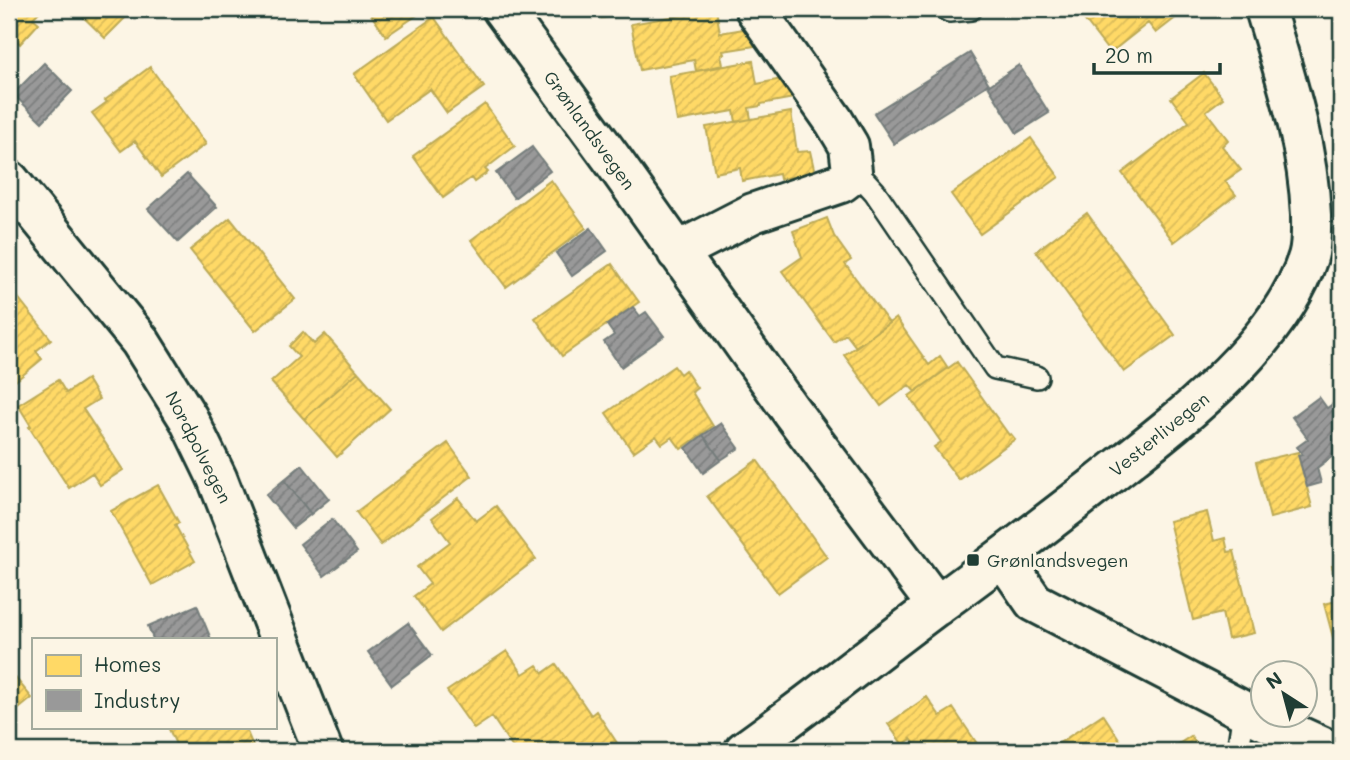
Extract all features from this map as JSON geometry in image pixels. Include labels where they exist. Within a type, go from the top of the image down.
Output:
[{"type":"street","name":"Grønlandsvegen","points":[[502,9],[798,422],[937,606]]},
{"type":"street","points":[[677,252],[753,213],[841,183],[852,171],[849,146],[755,9]]},
{"type":"street","name":"Vesterlivegen","points":[[767,745],[937,606],[1214,390],[1274,321],[1297,282],[1308,255],[1311,230],[1310,191],[1304,152],[1265,9]]},
{"type":"street","name":"Nordpolvegen","points":[[9,180],[140,341],[188,418],[218,478],[323,751]]},
{"type":"street","points":[[1003,557],[1034,602],[1244,711],[1332,751]]},
{"type":"lane","points":[[946,9],[971,9]]},
{"type":"lane","points":[[849,177],[864,181],[875,192],[995,368],[1037,377]]},
{"type":"lane","points":[[1238,751],[1244,711]]},
{"type":"building: Homes","points":[[9,9],[42,9],[33,18],[39,23],[20,44],[17,41],[9,51]]},
{"type":"building: Homes","points":[[75,9],[134,9],[105,38]]},
{"type":"building: Homes","points":[[367,9],[426,9],[386,36]]},
{"type":"building: Homes","points":[[601,9],[653,9],[602,18]]},
{"type":"building: Homes","points":[[716,9],[720,33],[749,28],[761,45],[723,51],[723,65],[696,71],[694,60],[640,70],[631,24]]},
{"type":"building: Homes","points":[[1076,9],[1187,9],[1156,33],[1148,23],[1110,53]]},
{"type":"building: Homes","points":[[434,17],[484,87],[447,113],[430,89],[386,120],[354,74]]},
{"type":"building: Homes","points":[[753,61],[757,84],[786,78],[799,97],[749,108],[751,119],[736,122],[734,111],[677,121],[669,76]]},
{"type":"building: Homes","points":[[150,67],[206,144],[161,177],[135,141],[121,151],[92,113],[107,102],[105,100]]},
{"type":"building: Homes","points":[[1204,73],[1223,98],[1206,111],[1228,140],[1222,146],[1241,170],[1225,181],[1236,195],[1174,242],[1122,173],[1189,122],[1171,98]]},
{"type":"building: Homes","points":[[485,104],[515,146],[485,169],[488,172],[474,182],[471,178],[443,198],[413,156]]},
{"type":"building: Homes","points":[[791,112],[797,152],[810,151],[815,173],[780,179],[779,174],[742,181],[740,168],[715,173],[706,127]]},
{"type":"building: Homes","points":[[1031,138],[1059,177],[980,234],[951,194]]},
{"type":"building: Homes","points":[[551,180],[586,228],[506,287],[471,240]]},
{"type":"building: Homes","points":[[1087,213],[1175,335],[1124,372],[1036,251]]},
{"type":"building: Homes","points":[[230,218],[295,299],[255,331],[190,250]]},
{"type":"building: Homes","points":[[827,218],[834,236],[851,260],[845,264],[889,323],[856,347],[846,334],[834,342],[782,271],[802,257],[793,231]]},
{"type":"building: Homes","points":[[612,264],[639,302],[562,356],[535,318]]},
{"type":"building: Homes","points":[[9,286],[51,339],[36,351],[42,359],[12,384],[9,383]]},
{"type":"building: Homes","points":[[896,318],[929,365],[940,356],[948,368],[915,392],[909,385],[881,406],[844,355]]},
{"type":"building: Homes","points":[[303,332],[314,344],[325,334],[358,372],[304,419],[271,382],[299,357],[289,346]]},
{"type":"building: Homes","points":[[957,362],[1009,435],[1015,439],[959,480],[934,447],[941,442],[909,396]]},
{"type":"building: Homes","points":[[674,366],[680,374],[685,370],[697,388],[692,392],[713,426],[681,449],[672,437],[662,444],[656,436],[633,452],[606,413]]},
{"type":"building: Homes","points":[[358,372],[390,409],[337,457],[304,419]]},
{"type":"building: Homes","points":[[87,379],[99,399],[83,409],[123,470],[100,485],[92,473],[69,488],[29,427],[31,426],[18,405],[58,380],[66,393]]},
{"type":"building: Homes","points":[[448,443],[472,476],[381,545],[356,512]]},
{"type":"building: Homes","points":[[1298,452],[1312,507],[1270,518],[1256,462]]},
{"type":"building: Homes","points":[[757,460],[827,557],[778,593],[707,496]]},
{"type":"building: Homes","points":[[158,485],[179,523],[175,525],[195,561],[152,585],[111,511]]},
{"type":"building: Homes","points":[[458,498],[476,521],[496,506],[536,559],[441,632],[414,596],[430,584],[417,567],[450,542],[432,518]]},
{"type":"building: Homes","points":[[1207,512],[1214,541],[1225,538],[1228,552],[1234,551],[1254,633],[1228,639],[1222,613],[1193,620],[1169,521]]},
{"type":"building: Homes","points":[[1341,564],[1341,600],[1332,566]]},
{"type":"building: Homes","points":[[1341,600],[1341,667],[1324,604]]},
{"type":"building: Homes","points":[[507,651],[523,674],[537,665],[543,673],[556,664],[591,715],[596,711],[621,749],[555,751],[550,745],[541,751],[515,751],[492,717],[474,729],[447,691]]},
{"type":"building: Homes","points":[[9,670],[32,698],[9,717]]},
{"type":"building: Homes","points":[[927,697],[940,716],[953,708],[982,751],[903,751],[915,744],[911,739],[903,745],[888,724]]},
{"type":"building: Homes","points":[[1103,714],[1127,751],[1049,750]]},
{"type":"building: Homes","points":[[168,728],[245,728],[255,751],[179,751]]},
{"type":"building: Homes","points":[[1191,736],[1201,751],[1168,751]]},
{"type":"building: Industry","points":[[970,53],[989,84],[894,144],[874,113]]},
{"type":"building: Industry","points":[[44,63],[72,91],[42,122],[13,94]]},
{"type":"building: Industry","points":[[1019,65],[1049,113],[1017,133],[988,86]]},
{"type":"building: Industry","points":[[532,147],[550,171],[514,198],[496,173]]},
{"type":"building: Industry","points":[[187,174],[217,207],[178,242],[148,209]]},
{"type":"building: Industry","points":[[591,228],[607,251],[572,276],[556,253]]},
{"type":"building: Industry","points":[[633,307],[640,316],[646,312],[664,336],[621,367],[604,342],[614,335],[607,325]]},
{"type":"building: Industry","points":[[1319,397],[1327,408],[1341,398],[1341,450],[1317,468],[1321,483],[1307,487],[1298,455],[1302,454],[1297,447],[1308,439],[1292,417]]},
{"type":"building: Industry","points":[[721,423],[739,448],[721,460],[703,435]]},
{"type":"building: Industry","points":[[703,435],[721,460],[703,473],[686,448]]},
{"type":"building: Industry","points":[[302,465],[329,499],[311,514],[284,480]]},
{"type":"building: Industry","points":[[284,480],[311,514],[293,528],[266,495]]},
{"type":"building: Industry","points":[[332,519],[357,552],[324,576],[300,544]]},
{"type":"building: Industry","points":[[197,605],[211,638],[153,638],[148,626]]},
{"type":"building: Industry","points":[[408,623],[432,655],[392,685],[368,652]]},
{"type":"place","name":"Grønlandsvegen","points":[[973,560]]}]
